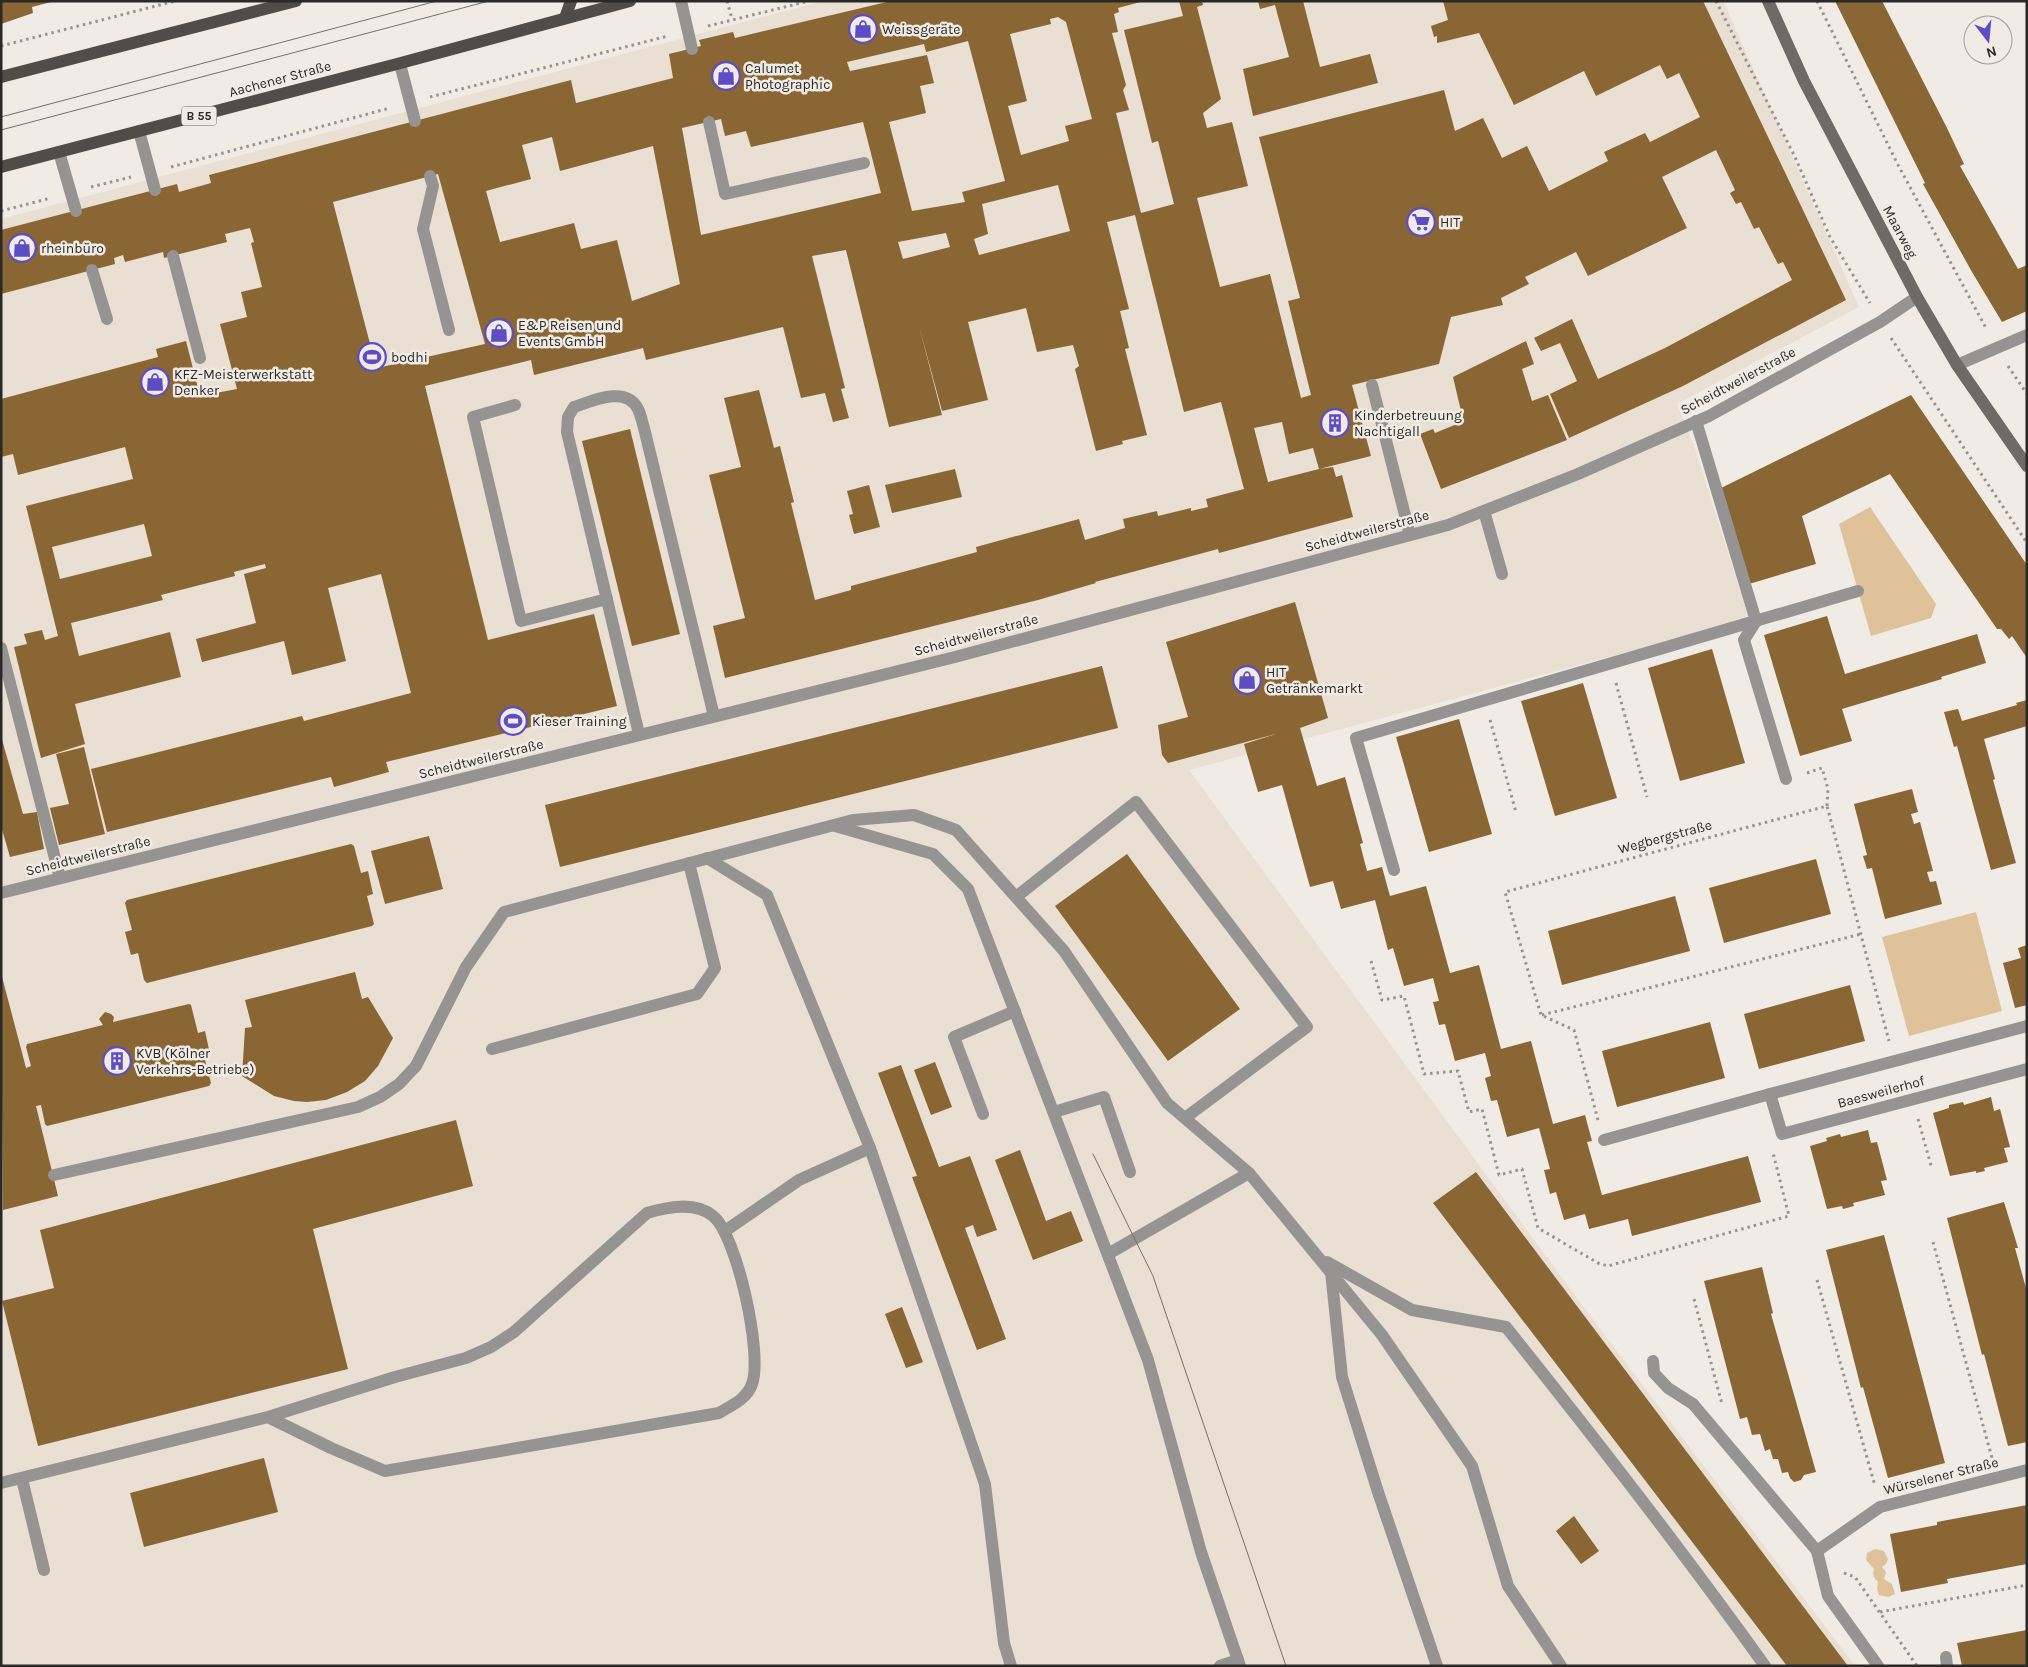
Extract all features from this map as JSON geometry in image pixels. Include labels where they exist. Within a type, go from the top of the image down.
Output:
[{"type":"main road","points":[[1,77],[296,1]]},
{"type":"main road","points":[[565,18],[570,1]]},
{"type":"main road","name":"Aachener Straße","points":[[1,167],[400,64],[630,1]]},
{"type":"main road","name":"Maarweg","points":[[1768,1],[1804,82],[1917,297],[1957,365],[2027,466]]},
{"type":"street","points":[[682,1],[692,49]]},
{"type":"street","points":[[400,64],[415,121]]},
{"type":"street","points":[[709,122],[725,194],[864,163]]},
{"type":"street","points":[[139,131],[155,190]]},
{"type":"street","points":[[59,152],[76,211]]},
{"type":"street","points":[[430,176],[433,186],[423,229],[449,330]]},
{"type":"street","points":[[173,256],[200,358]]},
{"type":"street","points":[[92,270],[107,319]]},
{"type":"street","name":"Scheidtweilerstraße","points":[[1,892],[955,657],[1448,525],[1578,474],[1696,421],[1880,322],[1917,297]]},
{"type":"street","points":[[1957,365],[2027,335]]},
{"type":"street","points":[[1372,385],[1410,535]]},
{"type":"street","points":[[639,734],[567,432],[568,417],[574,407],[609,396],[627,399],[638,408],[714,716]]},
{"type":"street","points":[[515,405],[473,417],[521,621],[607,600]]},
{"type":"street","points":[[1696,421],[1756,621],[1744,640],[1786,779]]},
{"type":"street","points":[[1484,511],[1502,574]]},
{"type":"street","points":[[1394,870],[1356,738],[1858,591]]},
{"type":"street","points":[[1,648],[60,878]]},
{"type":"street","points":[[1016,897],[1136,802],[1307,1028],[1185,1118]]},
{"type":"street","points":[[54,1175],[358,1107],[380,1097],[399,1084],[416,1066],[466,966],[504,912],[853,820],[914,815],[956,830],[1064,951],[1167,1104],[1249,1173],[1382,1335],[1472,1466],[1508,1586],[1561,1666]]},
{"type":"street","points":[[833,825],[933,854],[968,890],[1148,1360],[1201,1552],[1239,1663],[1220,1666]]},
{"type":"street","points":[[707,858],[767,895],[870,1148],[985,1484],[1004,1643],[1011,1666]]},
{"type":"street","points":[[492,1049],[697,994],[714,968],[689,863]]},
{"type":"street","points":[[983,1114],[954,1036],[1015,1011]]},
{"type":"street","name":"Baesweilerhof","points":[[1604,1140],[1895,1060],[2027,1026]]},
{"type":"street","name":"Baesweilerhof","points":[[1782,1134],[2027,1069]]},
{"type":"street","points":[[1770,1094],[1782,1134]]},
{"type":"street","points":[[1054,1112],[1104,1097],[1130,1172]]},
{"type":"street","points":[[725,1231],[799,1180],[870,1148]]},
{"type":"street","points":[[1108,1254],[1249,1173]]},
{"type":"street","points":[[1,1483],[268,1417],[395,1377],[466,1358],[491,1347],[514,1332],[647,1213],[668,1207],[694,1207],[713,1215],[725,1231],[733,1248],[748,1309],[756,1364],[752,1384],[741,1400],[719,1413],[385,1471],[331,1448],[268,1417]]},
{"type":"street","points":[[1319,1257],[1412,1310],[1506,1327],[1700,1575],[1765,1666]]},
{"type":"street","points":[[1331,1272],[1342,1377],[1378,1492],[1437,1666]]},
{"type":"street","points":[[1653,1361],[1654,1373],[1668,1388],[1693,1404],[1817,1551],[1828,1596],[1878,1666]]},
{"type":"street","name":"Würselener Straße","points":[[1817,1551],[1880,1507],[2027,1470]]},
{"type":"street","points":[[22,1479],[44,1570]]},
{"type":"path","points":[[1,46],[175,1]]},
{"type":"path","points":[[727,1],[732,20]]},
{"type":"path","points":[[1716,1],[1795,156],[1830,236],[1880,322],[2027,543]]},
{"type":"path","points":[[1818,1],[1897,163],[1996,348],[2027,394]]},
{"type":"path","points":[[1610,663],[1647,797]]},
{"type":"path","points":[[1484,700],[1516,812]]},
{"type":"path","points":[[1822,768],[1828,789],[1827,806],[1895,1060]]},
{"type":"path","name":"Wegbergstraße","points":[[1541,1015],[1505,892],[1827,806]]},
{"type":"path","points":[[1541,1015],[1861,934]]},
{"type":"path","points":[[1371,961],[1382,1000],[1404,996],[1424,1074],[1458,1071],[1469,1112],[1482,1109],[1499,1175],[1522,1169],[1538,1228],[1598,1263],[1608,1266],[1789,1216],[1770,1144],[1782,1134]]},
{"type":"path","points":[[1541,1015],[1574,1030],[1604,1140]]},
{"type":"path","points":[[1912,1099],[1932,1169]]},
{"type":"path","points":[[1933,1242],[1998,1477]]},
{"type":"path","points":[[1817,1280],[1880,1507]]},
{"type":"path","points":[[1694,1299],[1723,1409]]},
{"type":"path","points":[[1820,1564],[1855,1577],[1917,1666]]},
{"type":"path","points":[[1880,1612],[2027,1585]]},
{"type":"shaded area","points":[[823,1],[1723,1],[1859,307],[1677,404],[1694,446],[1749,619],[1189,770],[1573,1293],[1855,1666],[1,1666],[1,219]]},
{"type":"shaded area","points":[[1870,507],[1936,604],[1931,618],[1871,636],[1839,524]]},
{"type":"shaded area","points":[[1976,912],[2002,1011],[1909,1036],[1882,937]]},
{"type":"shaded area","points":[[1875,1549],[1884,1551],[1888,1559],[1882,1567],[1886,1572],[1884,1579],[1892,1584],[1895,1594],[1888,1597],[1879,1595],[1877,1589],[1878,1582],[1873,1575],[1874,1569],[1866,1560],[1867,1553]]},
{"type":"building","points":[[1,1],[51,2],[32,7],[33,13],[1,24]]},
{"type":"building","points":[[891,1],[1144,1],[1118,8],[1119,12],[1114,14],[1118,32],[1112,33],[1126,85],[1123,90],[1129,110],[1116,113],[1141,213],[1174,204],[1158,141],[1152,143],[1124,30],[1183,16],[1179,1],[1202,1],[1203,5],[1197,7],[1221,99],[1203,113],[1207,128],[1232,122],[1248,186],[1197,198],[1220,287],[1270,274],[1301,398],[1311,395],[1288,301],[1300,298],[1259,137],[1444,90],[1455,131],[1483,118],[1502,158],[1527,146],[1549,191],[1608,161],[1604,152],[1645,133],[1650,142],[1700,117],[1679,73],[1667,79],[1660,65],[1596,96],[1584,71],[1514,105],[1479,33],[1437,43],[1437,36],[1434,37],[1431,26],[1448,20],[1443,1],[1703,1],[1846,300],[1683,386],[1569,438],[1550,394],[1577,381],[1560,343],[1541,351],[1534,338],[1572,319],[1598,379],[1665,348],[1792,280],[1783,262],[1778,264],[1759,227],[1754,229],[1741,202],[1736,204],[1730,193],[1735,190],[1716,150],[1662,177],[1687,228],[1588,276],[1576,252],[1525,277],[1529,284],[1501,298],[1503,305],[1451,317],[1439,364],[1352,385],[1371,456],[1319,469],[1333,467],[1336,477],[1342,475],[1353,517],[1219,553],[1218,549],[1095,582],[1038,600],[725,678],[713,626],[745,618],[709,475],[741,467],[724,398],[759,390],[774,448],[780,446],[794,502],[791,503],[815,600],[851,590],[851,586],[977,552],[976,547],[1079,519],[1085,540],[1125,528],[1123,519],[1157,511],[1158,516],[1191,508],[1191,511],[1208,507],[1206,499],[1244,489],[1221,402],[1184,412],[1135,215],[1107,222],[1129,309],[1120,311],[1129,348],[1125,349],[1147,435],[1122,441],[1123,444],[1096,451],[1075,369],[1079,366],[1073,345],[1037,352],[1026,308],[968,322],[988,400],[942,411],[919,326],[942,415],[889,427],[846,250],[812,256],[845,388],[841,389],[849,418],[833,422],[825,393],[801,398],[783,327],[646,360],[643,348],[534,375],[531,360],[425,386],[488,640],[594,614],[617,706],[386,762],[389,772],[334,787],[331,777],[107,832],[91,769],[302,716],[304,721],[411,693],[381,574],[328,588],[346,661],[292,675],[284,641],[202,662],[196,639],[256,623],[244,574],[266,568],[265,564],[234,572],[235,576],[161,595],[163,600],[71,623],[79,656],[170,632],[181,677],[75,704],[85,744],[41,758],[14,647],[27,644],[24,634],[42,630],[45,640],[58,636],[26,506],[133,479],[125,447],[18,475],[13,454],[1,457],[1,399],[158,357],[156,349],[186,341],[200,396],[237,389],[220,324],[247,317],[241,292],[262,287],[251,243],[254,242],[250,228],[225,234],[227,242],[164,258],[163,252],[125,262],[123,255],[114,258],[115,264],[1,294],[1,230],[177,184],[179,192],[211,183],[209,175],[571,80],[576,103],[673,78],[669,54],[701,46],[699,40],[733,32],[735,38]],"holes":[[[1058,17],[1066,22],[1092,119],[1065,126],[1069,141],[1021,155],[1008,106],[1027,101],[1010,34],[1051,24],[1050,19]],[[968,41],[1005,181],[962,192],[965,202],[912,211],[889,122],[926,113],[920,86],[934,83],[927,55],[850,71],[847,62],[924,44],[926,52]],[[721,119],[725,136],[746,131],[751,147],[863,122],[881,193],[701,235],[682,128]],[[552,137],[560,171],[653,146],[680,284],[632,301],[617,240],[581,249],[574,223],[500,242],[486,191],[531,179],[522,145]],[[438,174],[485,344],[368,370],[366,361],[374,359],[333,202]],[[1058,185],[1070,231],[979,255],[974,239],[988,234],[982,204]],[[946,233],[950,247],[903,259],[898,242]],[[1282,422],[1289,454],[1313,448],[1319,469],[1268,482],[1254,428]],[[144,524],[152,556],[60,579],[52,547]]]},
{"type":"building","points":[[1258,1],[1303,1],[1320,67],[1370,54],[1378,83],[1253,116],[1243,69],[1289,57],[1275,5],[1260,9]]},
{"type":"building","points":[[1835,1],[1882,1],[1947,128],[1964,164],[1960,166],[2018,269],[2027,265],[2027,311],[2002,322],[1923,184],[1925,183]]},
{"type":"building","points":[[1526,341],[1534,364],[1522,369],[1532,401],[1548,395],[1567,440],[1441,489],[1420,434],[1433,429],[1435,433],[1462,422],[1453,377]]},
{"type":"building","points":[[1911,395],[2027,565],[2027,658],[2012,636],[2009,639],[2001,629],[1997,629],[1890,474],[1802,516],[1816,564],[1749,584],[1721,488]]},
{"type":"building","points":[[630,429],[680,634],[632,646],[582,441]]},
{"type":"building","points":[[955,469],[962,497],[892,513],[885,485]]},
{"type":"building","points":[[869,485],[880,527],[854,534],[849,515],[853,514],[847,491]]},
{"type":"building","points":[[1295,602],[1328,718],[1300,728],[1317,786],[1345,777],[1363,843],[1360,844],[1367,871],[1382,867],[1390,896],[1426,886],[1450,973],[1479,965],[1501,1049],[1531,1041],[1553,1124],[1585,1115],[1592,1141],[1587,1142],[1602,1195],[1748,1156],[1761,1202],[1632,1236],[1628,1219],[1589,1229],[1585,1214],[1564,1220],[1556,1192],[1550,1194],[1544,1170],[1550,1169],[1539,1128],[1507,1137],[1497,1100],[1491,1101],[1485,1078],[1491,1076],[1485,1053],[1455,1061],[1445,1024],[1439,1025],[1433,1002],[1439,1001],[1433,978],[1404,986],[1393,948],[1388,950],[1375,900],[1341,909],[1333,881],[1310,887],[1282,785],[1258,792],[1244,744],[1276,734],[1168,763],[1162,755],[1158,725],[1188,717],[1166,642]]},
{"type":"building","points":[[1827,616],[1845,674],[1977,634],[1986,663],[1941,677],[1942,679],[1842,709],[1852,741],[1800,756],[1764,635]]},
{"type":"building","points":[[1712,649],[1745,763],[1680,781],[1648,668]]},
{"type":"building","points":[[1102,666],[1118,728],[560,867],[545,805]]},
{"type":"building","points":[[1583,683],[1617,798],[1555,816],[1521,701]]},
{"type":"building","points":[[2027,700],[2027,726],[1984,739],[1995,779],[1993,780],[2016,863],[1991,870],[1957,746],[1954,747],[1944,712],[1958,709],[1962,721],[2017,705],[2016,703]]},
{"type":"building","points":[[1459,719],[1492,834],[1429,852],[1396,737]]},
{"type":"building","points":[[1,736],[23,814],[37,812],[44,849],[10,857],[1,826]]},
{"type":"building","points":[[84,747],[105,834],[59,845],[50,808],[69,804],[56,754]]},
{"type":"building","points":[[1912,789],[1918,812],[1911,814],[1914,824],[1920,822],[1933,871],[1927,872],[1930,882],[1936,881],[1942,904],[1885,919],[1872,868],[1867,869],[1863,856],[1867,855],[1854,804]]},
{"type":"building","points":[[429,836],[443,889],[385,904],[371,851]]},
{"type":"building","points":[[351,844],[354,846],[361,873],[368,871],[373,894],[367,896],[374,924],[372,926],[147,983],[144,980],[138,953],[131,955],[125,932],[132,930],[125,903],[127,900]]},
{"type":"building","points":[[1127,854],[1240,1009],[1168,1061],[1055,906]]},
{"type":"building","points":[[1816,859],[1831,914],[1724,943],[1709,888]]},
{"type":"building","points":[[1675,896],[1690,951],[1562,985],[1548,931]]},
{"type":"building","points":[[2027,945],[2027,1005],[2015,1008],[2003,963],[2021,958],[2018,948]]},
{"type":"building","points":[[355,972],[362,999],[368,997],[393,1038],[378,1066],[365,1081],[347,1092],[326,1100],[307,1102],[274,1096],[242,1076],[245,1028],[252,1027],[245,1000]]},
{"type":"building","name":"KVB (Kölner Verkehrs-Betriebe)","points":[[1,973],[26,1068],[31,1066],[26,1047],[27,1044],[103,1025],[99,1019],[105,1012],[114,1017],[113,1022],[189,1004],[191,1005],[198,1033],[205,1031],[210,1054],[204,1056],[211,1083],[209,1086],[47,1126],[41,1105],[36,1106],[58,1196],[3,1210]]},
{"type":"building","points":[[1850,985],[1865,1041],[1759,1069],[1744,1014]]},
{"type":"building","points":[[1710,1022],[1725,1078],[1617,1107],[1602,1051]]},
{"type":"building","points":[[935,1062],[952,1107],[931,1115],[914,1070]]},
{"type":"building","points":[[901,1065],[939,1167],[970,1156],[997,1230],[977,1237],[973,1225],[965,1228],[1006,1339],[977,1350],[912,1177],[917,1176],[878,1073]]},
{"type":"building","points":[[1991,1097],[1994,1111],[2000,1109],[2010,1147],[2004,1148],[2008,1162],[1984,1168],[1985,1171],[1950,1176],[1933,1113],[1949,1108],[1949,1105],[1963,1102],[1964,1105]]},
{"type":"building","points":[[456,1120],[473,1186],[313,1229],[348,1369],[38,1446],[2,1301],[54,1288],[40,1230]]},
{"type":"building","points":[[1868,1130],[1871,1143],[1877,1142],[1887,1180],[1881,1181],[1885,1195],[1853,1203],[1854,1206],[1843,1209],[1842,1206],[1827,1209],[1810,1146],[1827,1141],[1826,1138],[1840,1134],[1841,1137]]},
{"type":"building","points":[[1020,1150],[1046,1221],[1071,1211],[1083,1241],[1033,1260],[995,1160]]},
{"type":"building","points":[[1476,1172],[1848,1666],[1787,1666],[1433,1203]]},
{"type":"building","points":[[2004,1202],[2018,1248],[2015,1248],[2027,1292],[2027,1442],[2008,1446],[1984,1354],[1982,1355],[1947,1218]]},
{"type":"building","points":[[1884,1235],[1945,1463],[1888,1478],[1863,1387],[1861,1388],[1826,1250]]},
{"type":"building","points":[[1762,1267],[1773,1313],[1771,1314],[1816,1472],[1804,1475],[1801,1480],[1794,1482],[1788,1472],[1782,1473],[1778,1459],[1773,1459],[1770,1449],[1765,1451],[1760,1434],[1752,1435],[1747,1417],[1740,1419],[1704,1281]]},
{"type":"building","points":[[902,1307],[923,1362],[906,1368],[885,1314]]},
{"type":"building","points":[[264,1458],[278,1512],[144,1547],[130,1493]]},
{"type":"building","points":[[2027,1505],[2027,1564],[1947,1579],[1948,1583],[1901,1592],[1890,1534],[1937,1525],[1937,1522]]},
{"type":"building","points":[[1574,1516],[1599,1551],[1581,1564],[1556,1531]]},
{"type":"building","points":[[2027,1630],[2027,1666],[1962,1666],[1957,1643]]},
{"type":"tram line","points":[[1,117],[437,1]]},
{"type":"tram line","points":[[1,130],[489,1]]},
{"type":"tram line","points":[[1093,1154],[1153,1276],[1286,1666]]},
{"type":"place","name":"Weissgeräte","points":[[863,29]]},
{"type":"place","name":"Calumet Photographic","points":[[726,76]]},
{"type":"place","name":"HIT","points":[[1421,222]]},
{"type":"place","name":"rheinbüro","points":[[22,248]]},
{"type":"place","name":"E&P Reisen und Events GmbH","points":[[499,333]]},
{"type":"place","name":"bodhi","points":[[372,357]]},
{"type":"place","name":"KFZ-Meisterwerkstatt Denker","points":[[155,382]]},
{"type":"place","name":"Kinderbetreuung Nachtigall","points":[[1335,423]]},
{"type":"place","name":"HIT Getränkemarkt","points":[[1247,680]]},
{"type":"place","name":"Kieser Training","points":[[513,721]]},
{"type":"place","name":"KVB (Kölner Verkehrs-Betriebe)","points":[[117,1061]]}]
